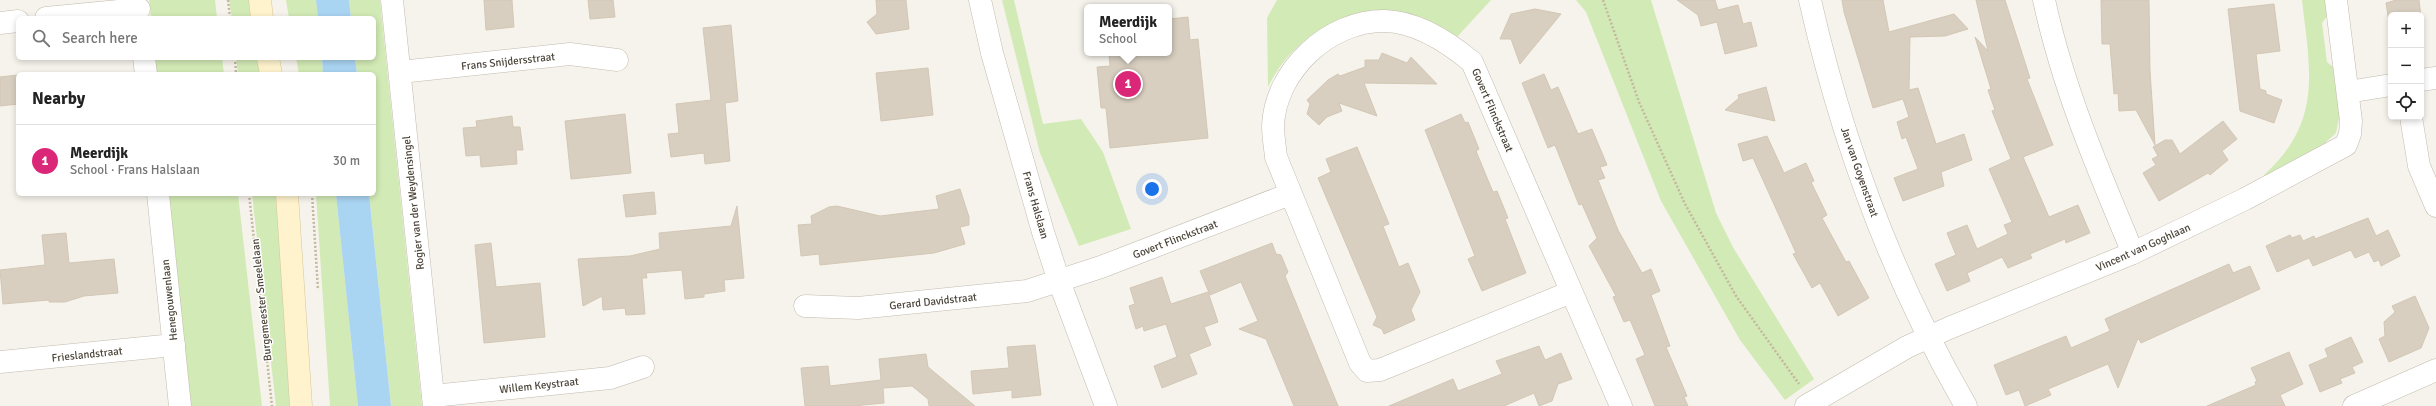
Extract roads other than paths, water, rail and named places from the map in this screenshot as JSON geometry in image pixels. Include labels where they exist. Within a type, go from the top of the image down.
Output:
[{"type":"street","points":[[260,0],[262,16]]},
{"type":"street","name":"Rogier van der Weydensingel","points":[[392,0],[434,401]]},
{"type":"street","name":"Frans Halslaan","points":[[980,0],[992,53],[1059,281],[1106,406]]},
{"type":"street","name":"Jan van Goyenstraat","points":[[1810,0],[1831,86],[1858,169],[1891,256],[1928,338],[1966,406]]},
{"type":"street","points":[[2044,0],[2051,33],[2083,132],[2133,253]]},
{"type":"street","name":"Vincent van Goghlaan","points":[[1809,404],[1928,338],[2133,253],[2245,200],[2346,146],[2350,134],[2351,121],[2336,0]]},
{"type":"street","points":[[67,16],[139,9]]},
{"type":"street","points":[[0,23],[16,21]]},
{"type":"street","name":"Govert Flinckstraat","points":[[1571,292],[1380,370],[1367,371],[1360,364],[1276,157],[1273,126],[1282,91],[1298,63],[1324,40],[1351,26],[1385,21],[1417,28],[1450,44],[1472,62],[1571,292],[1620,406]]},
{"type":"street","name":"Frans Snijdersstraat","points":[[400,72],[570,54],[617,60]]},
{"type":"street","points":[[144,60],[146,72]]},
{"type":"street","points":[[268,60],[270,72]]},
{"type":"street","points":[[2424,80],[2436,78]]},
{"type":"street","points":[[2348,92],[2388,85]]},
{"type":"street","points":[[2411,120],[2419,166],[2436,206]]},
{"type":"street","name":"Govert Flinckstraat","points":[[1059,281],[1101,268],[1290,194]]},
{"type":"street","name":"Henegouwenlaan","points":[[158,196],[180,406]]},
{"type":"street","points":[[287,196],[301,406]]},
{"type":"street","name":"Gerard Davidstraat","points":[[805,306],[858,308],[1027,291],[1059,281]]},
{"type":"street","name":"Frieslandstraat","points":[[0,362],[174,345]]},
{"type":"street","name":"Willem Keystraat","points":[[434,401],[610,378],[643,367]]},
{"type":"street","points":[[2354,406],[2436,370]]},
{"type":"water","points":[[316,0],[349,0],[351,16],[318,16]]},
{"type":"water","points":[[322,60],[355,60],[357,72],[323,72]]},
{"type":"water","points":[[336,196],[369,196],[391,406],[358,406]]},
{"type":"place","name":"Meerdijk","points":[[1128,84]]}]
